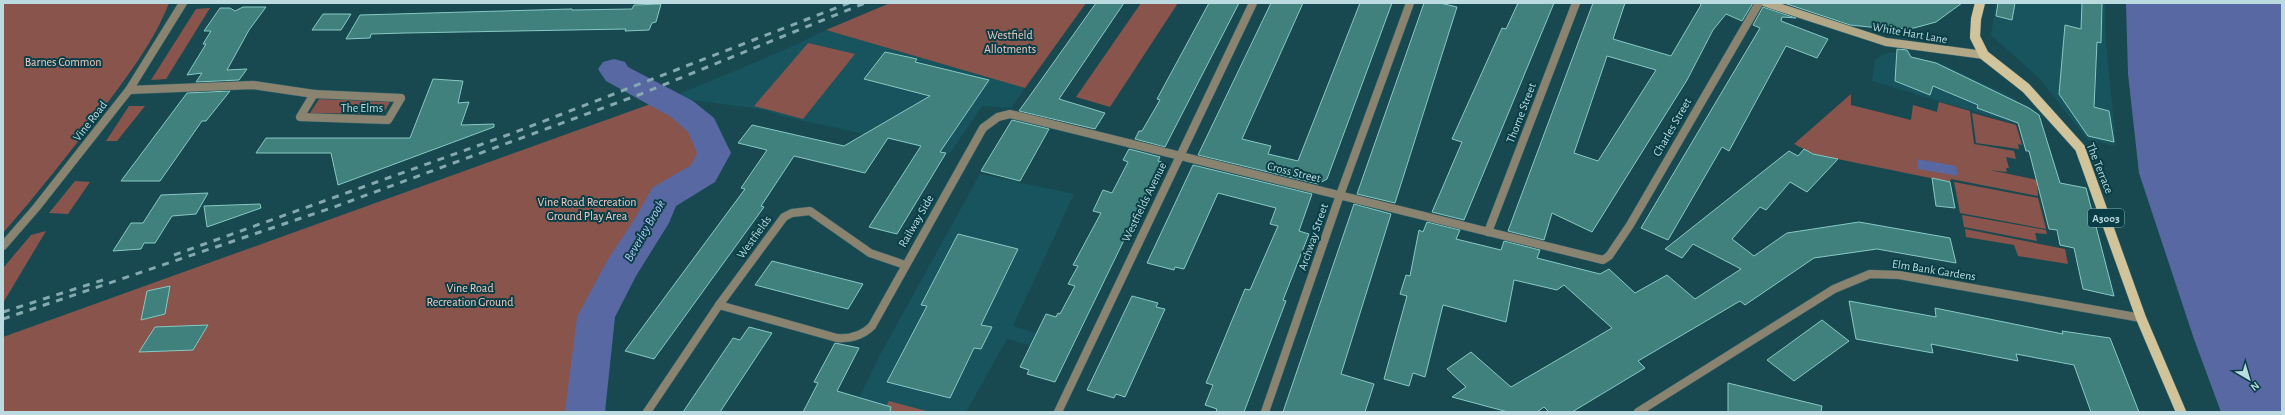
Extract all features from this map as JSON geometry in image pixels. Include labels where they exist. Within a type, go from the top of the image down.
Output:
[{"type":"main road","name":"A3003","points":[[1980,3],[1976,19],[1976,37],[1984,55]]},
{"type":"main road","name":"The Terrace","points":[[1984,55],[2026,88],[2080,148],[2141,318],[2181,412]]},
{"type":"street","name":"Vine Road","points":[[3,246],[36,208],[129,90],[183,3]]},
{"type":"street","name":"Westfields Avenue","points":[[1058,412],[1253,3]]},
{"type":"street","name":"Archway Street","points":[[1265,412],[1340,195],[1410,3]]},
{"type":"street","name":"Thorne Street","points":[[1488,232],[1576,3]]},
{"type":"street","name":"Charles Street","points":[[1602,260],[1610,256],[1630,225],[1759,3]]},
{"type":"street","name":"White Hart Lane","points":[[1766,3],[1886,42],[1984,55]]},
{"type":"street","name":"The Elms","points":[[129,90],[253,85],[314,94],[401,98],[388,120],[300,117],[314,94]]},
{"type":"street","name":"Cross Street","points":[[983,128],[998,117],[1010,114],[1602,260]]},
{"type":"street","name":"Railway Side","points":[[719,306],[837,338],[849,339],[858,336],[872,326],[983,128]]},
{"type":"street","name":"Westfields","points":[[647,412],[719,306],[779,222],[788,215],[802,211],[810,211],[870,253],[905,265]]},
{"type":"street","name":"Elm Bank Gardens","points":[[1638,412],[1834,288],[1870,274],[1899,275],[2141,318]]},
{"type":"shaded area","points":[[1996,3],[2105,3],[2105,30],[2116,146],[2088,140],[2039,78],[1991,35]]},
{"type":"shaded area","points":[[826,30],[1025,88],[1011,108],[982,106],[950,153],[782,116],[765,110],[672,97],[780,52]]},
{"type":"shaded area","points":[[1892,52],[1937,62],[2016,99],[2010,122],[1872,81],[1875,60],[1882,55]]},
{"type":"shaded area","points":[[980,174],[1074,194],[1013,326],[1047,337],[1041,348],[1007,339],[966,412],[852,412],[880,355]]},
{"type":"green space","name":"Barnes Common","points":[[3,3],[169,3],[148,45],[122,84],[54,172],[3,233]]},
{"type":"green space","name":"Westfield Allotments","points":[[890,3],[1086,3],[1025,88],[826,30]]},
{"type":"green space","points":[[1141,3],[1178,3],[1110,107],[1076,97]]},
{"type":"green space","points":[[210,8],[166,79],[151,80],[196,9]]},
{"type":"green space","points":[[808,43],[855,54],[803,119],[754,106]]},
{"type":"green space","points":[[1851,94],[1851,105],[1911,120],[1913,105],[1937,112],[1939,102],[1970,111],[1974,144],[2014,151],[2016,159],[2006,157],[2009,168],[2006,168],[2007,172],[1990,170],[2037,180],[2038,196],[1951,179],[1950,182],[1813,154],[1794,144]]},
{"type":"green space","points":[[319,99],[390,102],[383,114],[310,113]]},
{"type":"green space","name":"Vine Road Recreation Ground","points":[[656,102],[683,119],[690,126],[701,144],[702,157],[696,167],[689,173],[662,187],[648,204],[637,229],[597,290],[583,329],[581,380],[576,412],[3,412],[3,337]]},
{"type":"green space","points":[[129,106],[145,106],[117,141],[106,141]]},
{"type":"green space","points":[[1972,113],[2016,125],[2022,145],[2018,144],[2019,149],[1976,143]]},
{"type":"green space","points":[[75,181],[90,182],[68,214],[49,213]]},
{"type":"green space","points":[[1954,182],[2038,198],[2046,229],[1960,213]]},
{"type":"green space","points":[[1962,215],[2046,230],[2047,234],[2035,233],[2037,241],[1964,227]]},
{"type":"green space","points":[[1965,229],[2065,249],[2068,264],[2018,256],[2014,245],[1966,237]]},
{"type":"green space","points":[[46,231],[3,303],[3,268],[31,235]]},
{"type":"green space","points":[[889,401],[930,412],[883,412]]},
{"type":"water","points":[[2126,3],[2282,3],[2282,412],[2221,412],[2194,339],[2139,173],[2128,74]]},
{"type":"water","points":[[1917,159],[1956,166],[1958,176],[1918,169]]},
{"type":"building","points":[[1096,3],[1124,3],[1059,99],[1105,113],[1095,129],[1019,111]]},
{"type":"building","points":[[1209,3],[1239,3],[1165,147],[1135,139],[1139,131],[1142,131],[1160,100],[1157,99]]},
{"type":"building","points":[[1271,3],[1303,3],[1242,139],[1271,146],[1268,154],[1298,161],[1360,3],[1392,3],[1327,179],[1318,184],[1198,155]]},
{"type":"building","points":[[1424,3],[1440,3],[1457,7],[1395,203],[1357,194]]},
{"type":"building","points":[[1518,3],[1554,3],[1464,220],[1432,212],[1462,142],[1452,139],[1502,28],[1506,29]]},
{"type":"building","points":[[1593,3],[1625,3],[1613,39],[1671,56],[1701,5],[1700,3],[1753,3],[1742,21],[1726,14],[1713,30],[1687,80],[1592,232],[1552,213],[1544,240],[1508,231]],"holes":[[[1607,56],[1656,70],[1598,161],[1574,153]]]},
{"type":"building","points":[[1784,3],[1962,3],[1936,22],[1914,28],[1889,29],[1850,25]]},
{"type":"building","points":[[1998,3],[2015,3],[2012,20],[1996,16]]},
{"type":"building","points":[[2082,3],[2102,3],[2101,43],[2097,42],[2094,107],[2109,111],[2114,142],[2088,136],[2059,94],[2065,25],[2081,29]]},
{"type":"building","points":[[661,4],[656,22],[652,23],[649,30],[625,31],[626,29],[371,34],[370,38],[346,39],[360,15],[572,9],[632,9],[634,5]]},
{"type":"building","points":[[243,7],[266,7],[249,30],[227,70],[247,69],[239,80],[196,82],[202,73],[187,75],[206,44],[203,44],[211,31],[204,31],[220,8],[230,8],[235,11]]},
{"type":"building","points":[[1763,7],[1796,18],[1782,17],[1781,21],[1828,39],[1817,58],[1786,46],[1729,151],[1722,147],[1668,240],[1641,228],[1760,28],[1753,25]]},
{"type":"building","points":[[323,14],[351,14],[341,30],[312,30]]},
{"type":"building","points":[[1897,49],[1907,50],[1911,57],[1936,63],[2029,108],[2039,115],[2060,183],[2086,188],[2114,296],[2083,289],[2074,248],[2060,245],[2057,230],[2049,229],[2029,151],[2026,151],[2018,123],[1977,108],[1978,105],[1933,86],[1930,95],[1895,81]]},
{"type":"building","points":[[885,52],[917,59],[915,62],[989,80],[940,152],[946,153],[897,234],[869,227],[921,146],[888,138],[865,173],[794,156],[761,206],[764,207],[654,359],[625,351],[745,189],[741,188],[767,150],[738,143],[752,125],[844,146],[930,96],[864,79]]},
{"type":"building","points":[[433,79],[463,81],[458,103],[469,102],[461,125],[494,124],[494,127],[338,185],[331,153],[256,153],[266,138],[410,138]]},
{"type":"building","points":[[230,91],[206,121],[202,121],[160,181],[121,181],[187,93]]},
{"type":"building","points":[[1012,120],[1049,129],[1020,181],[981,171]]},
{"type":"building","points":[[1129,149],[1160,157],[1158,161],[1162,162],[1055,382],[1027,374],[1029,370],[1020,367],[1046,314],[1056,317],[1058,313],[1060,314],[1075,286],[1068,284],[1078,266],[1073,265],[1101,213],[1093,211],[1103,190],[1112,193],[1128,162],[1123,160]]},
{"type":"building","points":[[1804,149],[1813,154],[1838,159],[1807,192],[1790,182],[1766,210],[1760,207],[1732,239],[1754,256],[1787,233],[1859,222],[1950,238],[1956,263],[1877,249],[1814,258],[1745,305],[1740,301],[1638,361],[1645,368],[1572,412],[1549,412],[1544,407],[1537,412],[1508,412],[1452,397],[1466,387],[1447,369],[1471,352],[1511,387],[1612,328],[1564,285],[1557,290],[1514,280],[1506,322],[1443,305],[1425,377],[1413,373],[1409,386],[1384,379],[1407,296],[1400,294],[1406,275],[1410,276],[1419,230],[1423,232],[1427,222],[1460,230],[1456,239],[1501,250],[1504,241],[1540,250],[1537,258],[1600,274],[1609,269],[1635,293],[1667,275],[1695,299],[1741,269],[1693,244],[1682,258],[1665,249],[1789,151],[1798,156]]},
{"type":"building","points":[[1193,165],[1312,194],[1299,231],[1309,234],[1283,300],[1286,301],[1244,412],[1216,412],[1217,409],[1205,405],[1213,385],[1206,383],[1245,289],[1250,290],[1278,226],[1270,224],[1276,208],[1218,193],[1184,269],[1175,267],[1174,270],[1147,263]]},
{"type":"building","points":[[1932,178],[1950,182],[1955,208],[1936,206]]},
{"type":"building","points":[[208,193],[196,214],[172,216],[155,243],[144,243],[141,249],[113,251],[131,223],[143,223],[161,195]]},
{"type":"building","points":[[260,204],[261,208],[207,227],[204,206]]},
{"type":"building","points":[[1354,204],[1391,214],[1341,374],[1374,384],[1365,412],[1283,412]]},
{"type":"building","points":[[958,234],[1018,249],[981,325],[992,327],[981,349],[974,348],[950,398],[887,382],[927,306],[921,305]]},
{"type":"building","points":[[772,261],[863,284],[848,309],[755,285]]},
{"type":"building","points":[[170,286],[165,314],[141,320],[147,291]]},
{"type":"building","points":[[1132,296],[1158,303],[1156,307],[1165,309],[1125,397],[1116,394],[1114,398],[1087,390]]},
{"type":"building","points":[[1849,301],[1936,317],[1935,308],[2063,334],[2062,331],[2110,338],[2139,412],[2091,412],[2074,365],[2016,354],[2018,361],[1931,344],[1933,353],[1856,339]]},
{"type":"building","points":[[1822,320],[1849,341],[1794,381],[1767,360]]},
{"type":"building","points":[[208,325],[193,350],[139,352],[155,327]]},
{"type":"building","points":[[749,327],[772,333],[720,412],[683,412],[733,338],[740,340]]},
{"type":"building","points":[[835,343],[859,348],[837,391],[891,407],[890,412],[803,412],[818,383],[814,382]]},
{"type":"building","points":[[1728,383],[1822,406],[1821,412],[1728,412]]},
{"type":"waterway","name":"Beverley Brook","points":[[585,412],[596,317],[621,269],[651,223],[655,211],[664,197],[703,173],[714,153],[702,126],[682,109],[617,74],[614,69]]},
{"type":"waterway","points":[[714,153],[719,154],[723,159]]},
{"type":"railway","points":[[174,255],[513,133],[849,3]]},
{"type":"railway","points":[[3,319],[334,207],[641,94],[865,3]]},
{"type":"railway","points":[[3,312],[106,279]]},
{"type":"park label","name":"Vine Road Recreation Ground Play Area","points":[[587,209]]}]
